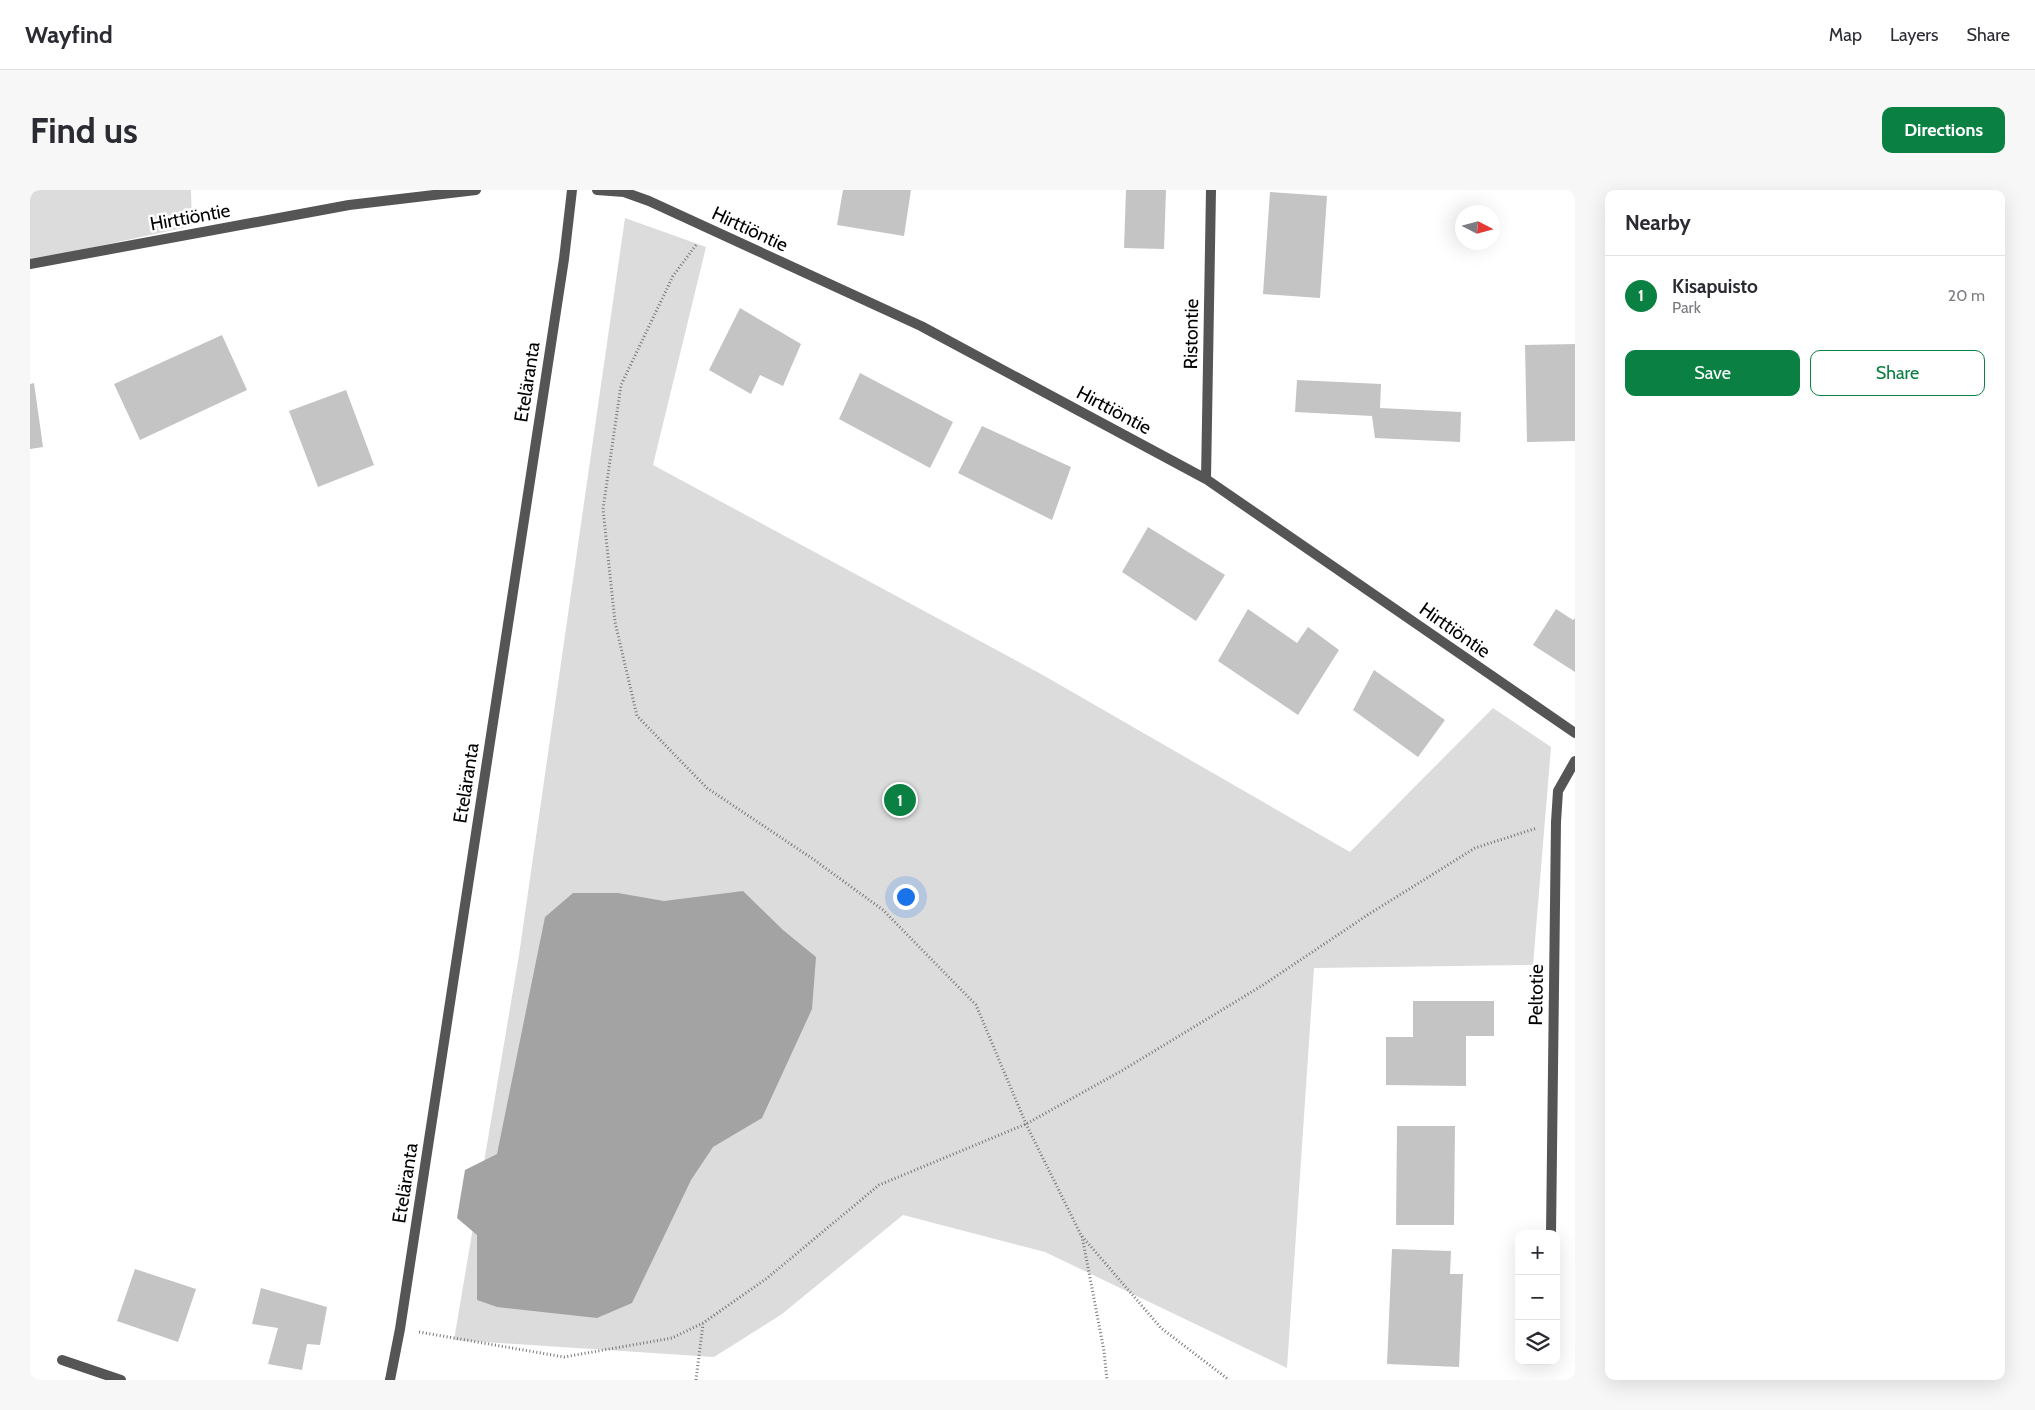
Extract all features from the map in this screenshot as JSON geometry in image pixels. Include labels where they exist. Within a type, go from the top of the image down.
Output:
[{"type":"street","name":"Hirttiöntie","points":[[30,264],[349,205],[476,190]]},
{"type":"street","name":"Eteläranta","points":[[390,1380],[400,1329],[564,259],[572,190]]},
{"type":"street","name":"Hirttiöntie","points":[[597,190],[624,192],[649,201],[921,326],[1206,479],[1575,733]]},
{"type":"street","name":"Ristontie","points":[[1206,479],[1211,190]]},
{"type":"street","name":"Peltotie","points":[[1551,1230],[1556,822],[1558,791],[1575,761]]},
{"type":"street","points":[[62,1360],[121,1380]]},
{"type":"path","points":[[709,229],[672,276],[621,385],[603,509],[615,622],[636,716],[707,788],[813,859],[883,910],[976,1006],[1026,1124],[1081,1235],[1161,1328],[1229,1380]]},
{"type":"path","points":[[400,1329],[564,1357],[672,1338],[704,1324],[766,1279],[878,1185],[1026,1124],[1124,1070],[1263,985],[1369,914],[1475,848],[1556,822]]},
{"type":"path","points":[[1081,1235],[1104,1351],[1107,1380]]},
{"type":"path","points":[[696,1380],[704,1324]]},
{"type":"shaded area","points":[[30,190],[191,190],[192,226],[30,261]]},
{"type":"shaded area","points":[[625,218],[706,247],[653,465],[1041,674],[1350,852],[1493,708],[1551,747],[1533,965],[1314,968],[1287,1368],[1045,1252],[903,1215],[782,1314],[714,1357],[454,1340],[519,955]]},
{"type":"shaded area","points":[[743,891],[783,930],[816,957],[812,1009],[762,1118],[713,1147],[691,1180],[632,1303],[597,1318],[497,1307],[477,1300],[477,1235],[457,1218],[465,1170],[497,1154],[545,917],[573,893],[618,893],[664,901]]},
{"type":"building","points":[[843,190],[911,190],[904,236],[837,225]]},
{"type":"building","points":[[1126,190],[1166,190],[1164,249],[1124,248]]},
{"type":"building","points":[[1270,192],[1327,196],[1320,298],[1263,294]]},
{"type":"building","points":[[740,308],[801,344],[783,386],[760,375],[751,394],[709,370]]},
{"type":"building","points":[[222,335],[247,390],[140,440],[114,384]]},
{"type":"building","points":[[1575,344],[1575,441],[1527,442],[1525,345]]},
{"type":"building","points":[[860,373],[953,422],[930,468],[839,419]]},
{"type":"building","points":[[1297,380],[1381,384],[1380,408],[1461,412],[1460,442],[1375,438],[1372,416],[1295,412]]},
{"type":"building","points":[[34,383],[43,447],[30,449],[30,384]]},
{"type":"building","points":[[346,390],[374,465],[318,487],[289,411]]},
{"type":"building","points":[[982,426],[1071,467],[1052,520],[958,473]]},
{"type":"building","points":[[1148,527],[1225,575],[1196,621],[1122,572]]},
{"type":"building","points":[[1248,609],[1297,643],[1308,627],[1339,650],[1298,715],[1218,661]]},
{"type":"building","points":[[1556,609],[1573,620],[1575,618],[1575,672],[1533,645]]},
{"type":"building","points":[[1374,670],[1445,720],[1418,757],[1353,710]]},
{"type":"building","points":[[1413,1001],[1494,1001],[1494,1036],[1466,1036],[1466,1086],[1386,1085],[1386,1037],[1413,1037]]},
{"type":"building","points":[[1397,1126],[1455,1126],[1454,1225],[1396,1225]]},
{"type":"building","points":[[1392,1249],[1451,1251],[1450,1274],[1463,1274],[1459,1367],[1387,1364]]},
{"type":"building","points":[[135,1269],[196,1289],[178,1342],[117,1321]]},
{"type":"building","points":[[261,1288],[327,1307],[320,1345],[307,1344],[302,1370],[268,1364],[278,1328],[252,1324]]},
{"type":"place","name":"Kisapuisto","points":[[900,800]]}]
